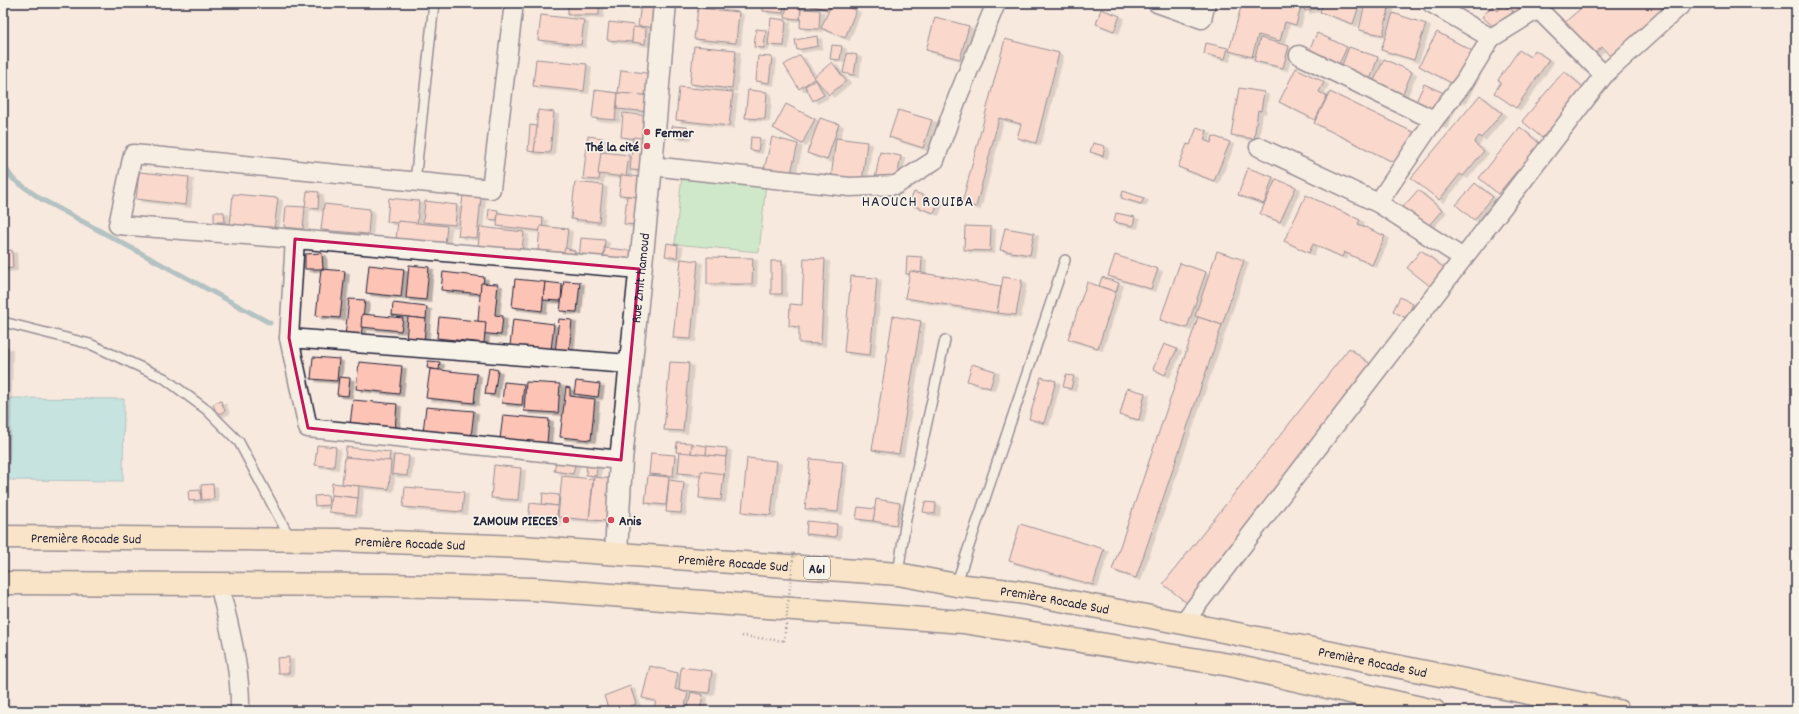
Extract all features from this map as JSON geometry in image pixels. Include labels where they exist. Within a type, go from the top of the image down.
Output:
[{"type":"highway","name":"Première Rocade Sud","points":[[3,537],[290,539],[522,547],[898,574],[956,585],[1018,592],[1182,623],[1618,711]]},
{"type":"highway","points":[[3,583],[219,584],[533,589],[963,622],[1230,666],[1434,711]]},
{"type":"street","points":[[514,3],[491,189],[133,154],[118,225],[639,269]]},
{"type":"street","name":"Rue Zmit hamoud","points":[[616,553],[621,460],[639,269],[651,166],[665,3]]},
{"type":"street","points":[[651,166],[850,187],[896,185],[935,160],[957,99],[996,3]]},
{"type":"street","points":[[1157,3],[1202,19],[1206,3]]},
{"type":"street","points":[[1431,3],[1491,38]]},
{"type":"street","points":[[1182,623],[1604,75],[1683,3]]},
{"type":"street","points":[[1378,203],[1434,120],[1464,82],[1491,38],[1540,6],[1604,75]]},
{"type":"street","points":[[1299,54],[1434,120]]},
{"type":"street","points":[[1259,147],[1378,203],[1463,258]]},
{"type":"street","points":[[295,239],[289,338],[308,428],[621,460]]},
{"type":"street","points":[[289,338],[630,364]]},
{"type":"street","points":[[219,584],[239,677],[240,711]]},
{"type":"lane","points":[[415,182],[434,3]]},
{"type":"lane","points":[[956,585],[1065,260]]},
{"type":"lane","points":[[3,322],[90,344],[164,378],[207,410],[239,442],[290,539]]},
{"type":"lane","points":[[898,574],[906,519],[945,340]]},
{"type":"path","points":[[742,636],[784,641],[794,550]]},
{"type":"highlighted area","points":[[295,239],[639,269],[621,460],[308,428],[289,338]]},
{"type":"green space","points":[[682,175],[766,183],[759,252],[675,244]]},
{"type":"water","points":[[10,398],[124,399],[123,481],[9,480]]},
{"type":"building","points":[[568,3],[599,3],[599,15],[568,15]]},
{"type":"building","points":[[641,3],[661,3],[658,28],[638,26]]},
{"type":"building","points":[[763,3],[784,3],[783,13],[763,11]]},
{"type":"building","points":[[787,3],[801,3],[800,19],[785,18]]},
{"type":"building","points":[[801,3],[831,3],[829,10]]},
{"type":"building","points":[[832,3],[838,3],[856,10],[845,38],[821,28]]},
{"type":"building","points":[[1242,3],[1285,3],[1301,7],[1296,25],[1285,22],[1280,41],[1258,35],[1252,57],[1229,51]]},
{"type":"building","points":[[1303,3],[1314,3],[1315,9],[1305,11]]},
{"type":"building","points":[[1323,3],[1360,3],[1353,24],[1320,12]]},
{"type":"building","points":[[1365,3],[1390,3],[1383,35],[1359,30]]},
{"type":"building","points":[[1502,3],[1538,3],[1526,20]]},
{"type":"building","points":[[1587,3],[1598,3],[1600,5],[1603,3],[1661,3],[1669,12],[1614,61],[1602,47],[1593,55],[1565,22]]},
{"type":"building","points":[[1503,4],[1513,11],[1498,30],[1482,17],[1492,6],[1498,11]]},
{"type":"building","points":[[698,8],[739,12],[736,43],[694,39]]},
{"type":"building","points":[[801,9],[820,10],[819,29],[800,28]]},
{"type":"building","points":[[1101,9],[1120,16],[1114,31],[1096,24]]},
{"type":"building","points":[[1393,13],[1426,24],[1414,60],[1381,50]]},
{"type":"building","points":[[541,15],[584,20],[581,45],[538,40]]},
{"type":"building","points":[[935,17],[969,26],[960,59],[926,50]]},
{"type":"building","points":[[771,18],[786,20],[784,46],[768,45]]},
{"type":"building","points":[[609,22],[634,25],[632,42],[607,40]]},
{"type":"building","points":[[633,27],[646,28],[645,44],[632,42]]},
{"type":"building","points":[[756,29],[766,30],[764,48],[754,47]]},
{"type":"building","points":[[1437,32],[1482,56],[1474,77],[1461,101],[1451,96],[1457,86],[1419,66]]},
{"type":"building","points":[[1317,33],[1347,47],[1334,75],[1304,61]]},
{"type":"building","points":[[817,36],[818,46],[797,50],[795,40]]},
{"type":"building","points":[[1260,38],[1289,46],[1283,68],[1254,61]]},
{"type":"building","points":[[1005,39],[1059,53],[1036,143],[1017,138],[1021,124],[999,118],[976,207],[962,203]]},
{"type":"building","points":[[1206,43],[1228,48],[1225,59],[1204,54]]},
{"type":"building","points":[[832,45],[842,46],[840,60],[830,59]]},
{"type":"building","points":[[694,46],[736,50],[732,89],[690,84]]},
{"type":"building","points":[[1349,47],[1378,57],[1369,83],[1339,73]]},
{"type":"building","points":[[1519,50],[1530,57],[1535,50],[1549,60],[1516,108],[1494,93],[1501,82],[1498,80]]},
{"type":"building","points":[[847,53],[857,55],[854,75],[843,73]]},
{"type":"building","points":[[800,55],[815,78],[799,89],[784,65]]},
{"type":"building","points":[[758,56],[772,57],[769,83],[756,81]]},
{"type":"building","points":[[536,59],[587,64],[584,91],[533,86]]},
{"type":"building","points":[[1384,59],[1412,72],[1401,98],[1372,85]]},
{"type":"building","points":[[832,62],[846,81],[829,95],[814,77]]},
{"type":"building","points":[[1296,68],[1324,82],[1319,92],[1327,96],[1315,120],[1279,102]]},
{"type":"building","points":[[621,70],[654,74],[652,96],[618,93]]},
{"type":"building","points":[[1564,71],[1590,93],[1568,118],[1563,114],[1542,138],[1522,121]]},
{"type":"building","points":[[816,80],[824,95],[813,101],[805,86]]},
{"type":"building","points":[[1424,84],[1455,98],[1442,126],[1411,113]]},
{"type":"building","points":[[679,87],[733,92],[729,126],[676,120]]},
{"type":"building","points":[[1239,88],[1264,92],[1261,111],[1258,110],[1254,139],[1231,135]]},
{"type":"building","points":[[595,90],[618,93],[615,120],[592,118]]},
{"type":"building","points":[[748,90],[767,92],[765,119],[745,118]]},
{"type":"building","points":[[1330,92],[1415,133],[1399,165],[1314,123]]},
{"type":"building","points":[[618,93],[654,96],[652,112],[617,109]]},
{"type":"building","points":[[1480,95],[1502,113],[1481,138],[1479,136],[1474,143],[1484,151],[1463,176],[1460,174],[1439,200],[1411,178]]},
{"type":"building","points":[[786,104],[815,119],[802,144],[773,128]]},
{"type":"building","points":[[538,110],[554,112],[550,153],[534,152]]},
{"type":"building","points":[[898,110],[932,120],[923,148],[889,137]]},
{"type":"building","points":[[623,113],[649,116],[646,140],[621,137]]},
{"type":"building","points":[[820,118],[839,124],[827,160],[807,153]]},
{"type":"building","points":[[530,125],[537,126],[534,152],[528,151]]},
{"type":"building","points":[[672,126],[687,127],[686,137],[671,136]]},
{"type":"building","points":[[1197,127],[1207,131],[1204,140],[1211,143],[1213,136],[1230,142],[1214,181],[1178,167],[1187,144],[1190,145]]},
{"type":"building","points":[[1520,127],[1545,148],[1522,175],[1517,171],[1498,194],[1479,178]]},
{"type":"building","points":[[588,136],[603,138],[599,180],[583,179]]},
{"type":"building","points":[[633,137],[649,139],[645,171],[630,170]]},
{"type":"building","points":[[751,137],[760,138],[758,151],[750,150]]},
{"type":"building","points":[[772,137],[798,144],[788,185],[762,178]]},
{"type":"building","points":[[836,138],[867,142],[862,182],[831,178]]},
{"type":"building","points":[[1093,143],[1105,146],[1103,156],[1090,152]]},
{"type":"building","points":[[601,152],[629,155],[626,177],[598,174]]},
{"type":"building","points":[[880,152],[901,156],[894,194],[873,190]]},
{"type":"building","points":[[1248,168],[1273,177],[1264,204],[1238,195]]},
{"type":"building","points":[[139,172],[189,177],[186,205],[136,199]]},
{"type":"building","points":[[621,175],[643,177],[641,197],[619,195]]},
{"type":"building","points":[[1276,179],[1296,187],[1280,222],[1260,214]]},
{"type":"building","points":[[575,182],[603,185],[599,222],[571,219]]},
{"type":"building","points":[[1475,183],[1493,197],[1474,220],[1456,205]]},
{"type":"building","points":[[1418,190],[1442,210],[1419,237],[1395,216]]},
{"type":"building","points":[[307,191],[319,192],[318,209],[305,207]]},
{"type":"building","points":[[1123,191],[1144,198],[1141,204],[1121,198]]},
{"type":"building","points":[[914,192],[939,201],[934,213],[909,204]]},
{"type":"building","points":[[233,194],[278,198],[274,230],[230,225]]},
{"type":"building","points":[[463,195],[481,197],[477,238],[458,236]]},
{"type":"building","points":[[1306,195],[1360,220],[1358,224],[1385,236],[1372,265],[1344,252],[1342,257],[1313,244],[1309,253],[1284,241]]},
{"type":"building","points":[[627,196],[641,197],[638,225],[624,224]]},
{"type":"building","points":[[389,198],[419,201],[417,225],[387,222]]},
{"type":"building","points":[[425,201],[457,205],[455,225],[423,222]]},
{"type":"building","points":[[324,204],[370,209],[368,234],[321,230]]},
{"type":"building","points":[[286,206],[305,207],[303,229],[284,227]]},
{"type":"building","points":[[489,209],[498,210],[497,220],[488,219]]},
{"type":"building","points":[[214,212],[224,212],[225,222],[214,222]]},
{"type":"building","points":[[498,213],[543,218],[542,231],[497,226]]},
{"type":"building","points":[[1116,213],[1135,217],[1133,226],[1114,222]]},
{"type":"building","points":[[398,221],[447,226],[445,244],[396,239]]},
{"type":"building","points":[[540,226],[568,229],[565,253],[538,250]]},
{"type":"building","points":[[965,226],[991,227],[990,251],[964,250]]},
{"type":"building","points":[[480,227],[524,232],[522,251],[478,247]]},
{"type":"building","points":[[1005,228],[1034,233],[1030,255],[1000,250]]},
{"type":"building","points":[[581,238],[605,240],[603,262],[579,259]]},
{"type":"building","points":[[667,243],[678,245],[677,258],[665,256]]},
{"type":"building","points":[[565,248],[575,251],[572,263],[562,260]]},
{"type":"building","points":[[605,248],[636,251],[635,265],[603,262]]},
{"type":"building","points":[[12,250],[13,268],[3,269],[3,251]]},
{"type":"building","points":[[1421,250],[1444,268],[1430,286],[1407,268]]},
{"type":"building","points":[[1217,251],[1244,260],[1222,325],[1195,316]]},
{"type":"building","points":[[322,253],[323,269],[305,269],[305,254]]},
{"type":"building","points":[[1115,255],[1158,269],[1151,289],[1108,276]]},
{"type":"building","points":[[907,256],[922,257],[921,275],[906,274]]},
{"type":"building","points":[[707,257],[753,258],[752,284],[707,284]]},
{"type":"building","points":[[804,258],[825,259],[821,344],[799,343],[799,327],[789,326],[790,304],[802,305]]},
{"type":"building","points":[[681,259],[698,261],[691,339],[673,338]]},
{"type":"building","points":[[771,261],[782,261],[782,294],[771,294]]},
{"type":"building","points":[[1180,263],[1206,272],[1187,328],[1160,320]]},
{"type":"building","points":[[369,265],[404,269],[401,297],[366,293]]},
{"type":"building","points":[[409,265],[429,267],[426,300],[406,298]]},
{"type":"building","points":[[321,269],[345,271],[340,318],[316,316]]},
{"type":"building","points":[[910,271],[1001,286],[997,313],[905,298]]},
{"type":"building","points":[[443,272],[484,277],[482,294],[441,290]]},
{"type":"building","points":[[851,276],[877,278],[870,355],[844,352]]},
{"type":"building","points":[[1003,277],[1022,280],[1016,315],[997,313]]},
{"type":"building","points":[[1102,277],[1119,283],[1116,292],[1099,286]]},
{"type":"building","points":[[515,279],[545,282],[542,311],[512,307]]},
{"type":"building","points":[[564,281],[580,282],[577,312],[560,311]]},
{"type":"building","points":[[545,282],[562,284],[561,301],[543,300]]},
{"type":"building","points":[[1087,282],[1116,292],[1098,348],[1068,339]]},
{"type":"building","points":[[481,283],[498,284],[495,315],[503,316],[501,335],[477,333]]},
{"type":"building","points":[[1400,297],[1413,304],[1406,318],[1393,311]]},
{"type":"building","points":[[349,299],[365,300],[361,338],[345,336]]},
{"type":"building","points":[[393,303],[427,307],[426,319],[392,315]]},
{"type":"building","points":[[362,314],[403,318],[401,331],[361,327]]},
{"type":"building","points":[[893,316],[921,321],[899,454],[872,450]]},
{"type":"building","points":[[408,317],[426,319],[424,343],[406,341]]},
{"type":"building","points":[[439,317],[486,322],[484,343],[437,338]]},
{"type":"building","points":[[1198,317],[1222,325],[1136,578],[1112,570]]},
{"type":"building","points":[[513,319],[554,324],[551,350],[510,346]]},
{"type":"building","points":[[559,319],[572,320],[569,353],[555,352]]},
{"type":"building","points":[[1164,344],[1177,349],[1165,375],[1153,369]]},
{"type":"building","points":[[3,347],[8,347],[5,458],[3,458]]},
{"type":"building","points":[[1349,348],[1374,367],[1188,604],[1163,584]]},
{"type":"building","points":[[313,357],[339,359],[337,381],[311,379]]},
{"type":"building","points":[[428,361],[440,362],[439,370],[427,368]]},
{"type":"building","points":[[359,362],[402,366],[399,394],[356,389]]},
{"type":"building","points":[[670,362],[689,363],[683,431],[664,430]]},
{"type":"building","points":[[972,364],[995,371],[990,388],[967,381]]},
{"type":"building","points":[[489,368],[498,370],[494,395],[485,394]]},
{"type":"building","points":[[430,369],[477,374],[474,403],[426,398]]},
{"type":"building","points":[[1066,375],[1074,376],[1071,389],[1063,387]]},
{"type":"building","points":[[339,377],[350,378],[348,396],[337,395]]},
{"type":"building","points":[[1041,377],[1056,381],[1044,423],[1029,419]]},
{"type":"building","points":[[576,381],[600,384],[598,397],[574,394]]},
{"type":"building","points":[[504,382],[524,384],[522,405],[502,403]]},
{"type":"building","points":[[526,382],[560,384],[558,413],[524,411]]},
{"type":"building","points":[[566,387],[570,388],[570,396],[595,399],[591,440],[560,437]]},
{"type":"building","points":[[1127,388],[1145,393],[1139,420],[1120,415]]},
{"type":"building","points":[[353,400],[397,404],[395,430],[350,425]]},
{"type":"building","points":[[221,401],[225,411],[217,415],[213,404]]},
{"type":"building","points":[[426,407],[474,411],[471,437],[423,432]]},
{"type":"building","points":[[503,415],[549,419],[547,443],[500,439]]},
{"type":"building","points":[[677,442],[692,443],[691,454],[676,452]]},
{"type":"building","points":[[692,444],[707,446],[706,455],[691,454]]},
{"type":"building","points":[[317,445],[336,447],[334,467],[315,465]]},
{"type":"building","points":[[707,446],[727,448],[726,457],[706,455]]},
{"type":"building","points":[[346,447],[390,452],[389,461],[345,457]]},
{"type":"building","points":[[680,452],[726,457],[724,477],[678,473]]},
{"type":"building","points":[[651,453],[675,455],[673,476],[649,474]]},
{"type":"building","points":[[394,455],[409,456],[407,476],[392,474]]},
{"type":"building","points":[[345,457],[391,461],[389,489],[342,484]]},
{"type":"building","points":[[557,457],[576,460],[573,474],[554,471]]},
{"type":"building","points":[[747,458],[777,461],[771,515],[742,512]]},
{"type":"building","points":[[587,459],[598,460],[596,476],[586,475]]},
{"type":"building","points":[[810,459],[843,462],[838,512],[805,509]]},
{"type":"building","points":[[494,465],[521,468],[518,500],[491,498]]},
{"type":"building","points":[[701,471],[724,474],[721,500],[699,498]]},
{"type":"building","points":[[648,475],[669,477],[666,505],[645,503]]},
{"type":"building","points":[[562,476],[593,479],[589,520],[558,517]]},
{"type":"building","points":[[594,477],[613,479],[609,521],[589,520]]},
{"type":"building","points":[[669,480],[684,482],[681,513],[666,512]]},
{"type":"building","points":[[332,483],[359,486],[358,498],[331,495]]},
{"type":"building","points":[[213,484],[214,499],[202,500],[201,485]]},
{"type":"building","points":[[405,487],[464,492],[462,512],[403,507]]},
{"type":"building","points":[[200,490],[201,500],[189,501],[188,491]]},
{"type":"building","points":[[543,493],[559,495],[558,506],[542,504]]},
{"type":"building","points":[[328,495],[329,505],[315,506],[314,496]]},
{"type":"building","points":[[331,495],[358,498],[356,515],[329,512]]},
{"type":"building","points":[[876,499],[900,503],[896,525],[873,521]]},
{"type":"building","points":[[925,502],[936,503],[935,514],[923,512]]},
{"type":"building","points":[[530,503],[558,506],[556,524],[528,522]]},
{"type":"building","points":[[858,507],[875,509],[873,521],[856,519]]},
{"type":"building","points":[[807,521],[837,524],[836,537],[806,534]]},
{"type":"building","points":[[1020,524],[1104,549],[1093,585],[1009,561]]},
{"type":"building","points":[[289,657],[289,673],[278,673],[277,658]]},
{"type":"building","points":[[650,666],[678,673],[675,689],[688,693],[684,711],[653,711],[656,701],[642,698]]},
{"type":"building","points":[[681,667],[712,671],[709,693],[679,690]]},
{"type":"building","points":[[630,686],[636,704],[617,711],[609,711],[604,696]]},
{"type":"building","points":[[691,692],[703,695],[700,711],[687,711]]},
{"type":"waterway","points":[[3,165],[13,179],[41,199],[270,323]]},
{"type":"place","name":"Fermer","points":[[647,132]]},
{"type":"place","name":"Thé la cité","points":[[647,146]]},
{"type":"place","name":"ZAMOUM PIECES","points":[[566,520]]},
{"type":"place","name":"Anis","points":[[611,520]]},
{"type":"district","name":"HAOUCH ROUIBA","points":[[918,200]]}]
